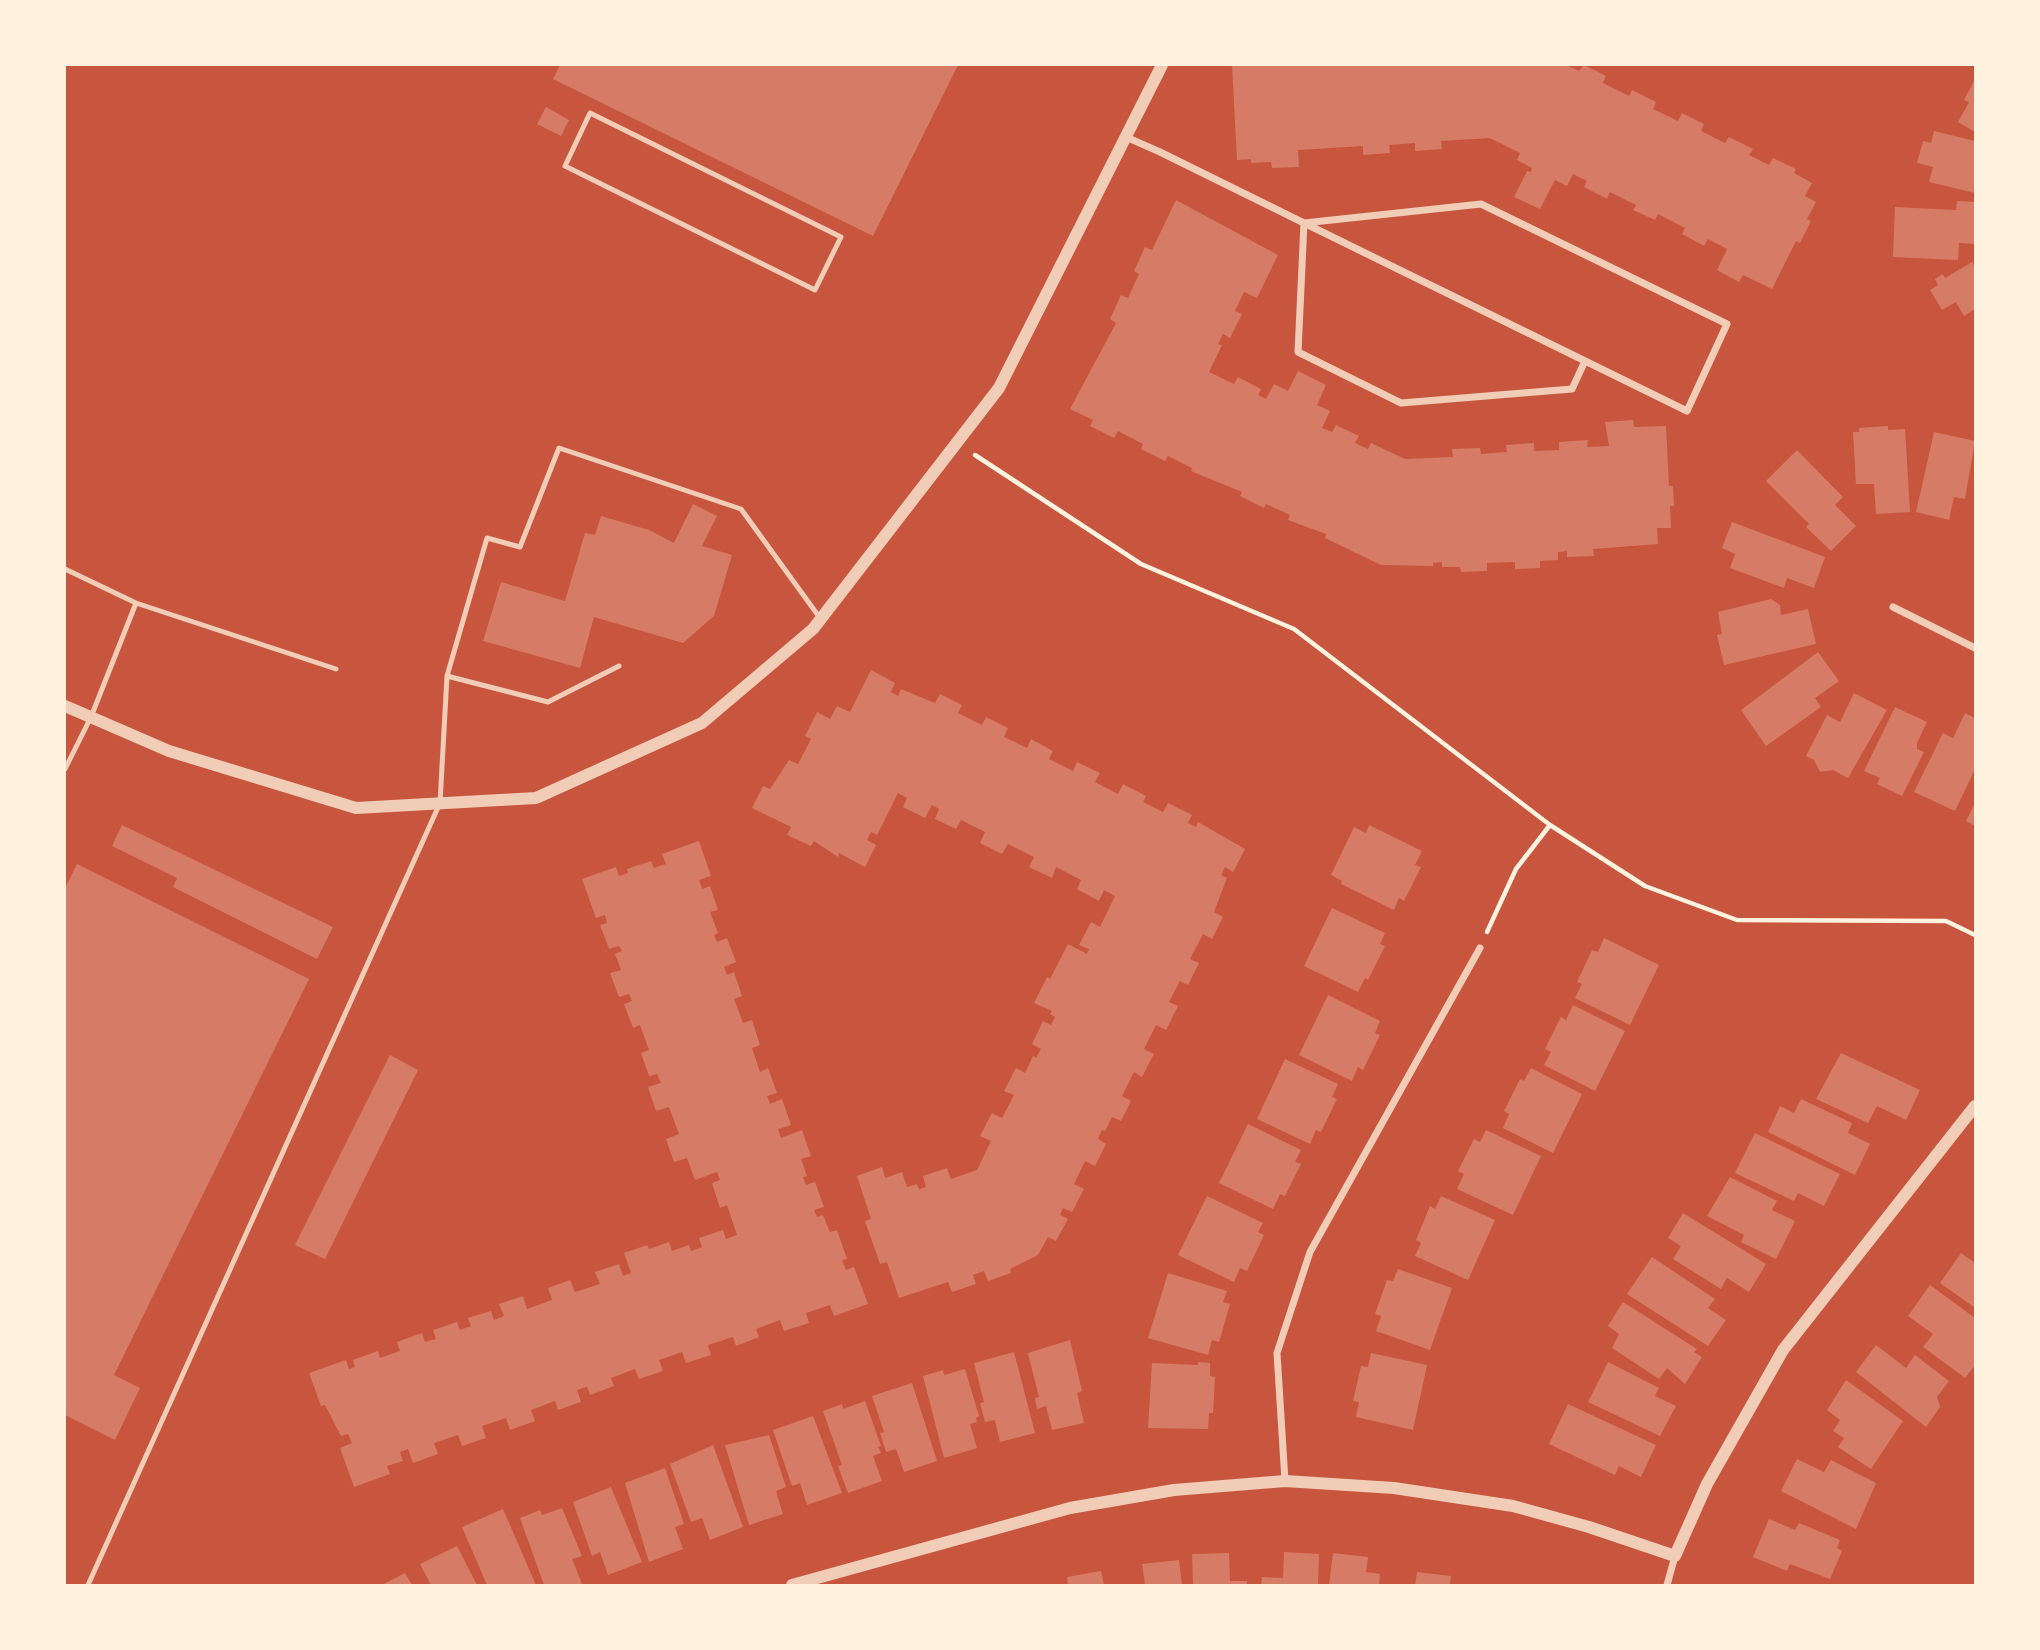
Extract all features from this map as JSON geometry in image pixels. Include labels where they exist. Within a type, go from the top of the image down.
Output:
[{"type":"street","points":[[65,706],[169,751],[356,808],[536,798],[702,723],[813,629],[999,388],[1162,65]]},
{"type":"street","points":[[1126,137],[1687,411],[1727,324],[1481,204],[1304,223]]},
{"type":"street","points":[[1304,223],[1298,352],[1401,403],[1572,389],[1586,361]]},
{"type":"street","points":[[1893,607],[1975,649]]},
{"type":"street","points":[[1285,1481],[1277,1353],[1310,1252],[1480,948]]},
{"type":"street","points":[[1667,1585],[1675,1556],[1707,1484],[1783,1350],[1975,1106]]},
{"type":"street","points":[[792,1585],[1070,1508],[1174,1490],[1285,1481],[1394,1489],[1513,1506],[1675,1556]]},
{"type":"lane","points":[[590,113],[841,237],[815,289],[565,166],[590,113]]},
{"type":"lane","points":[[89,1585],[440,803],[447,676],[487,538],[520,547],[559,448],[741,509],[821,618]]},
{"type":"lane","points":[[65,569],[136,603],[336,669]]},
{"type":"lane","points":[[65,769],[91,717],[136,603]]},
{"type":"lane","points":[[447,676],[548,702],[619,666]]},
{"type":"path","points":[[957,442],[1141,564],[1294,629],[1550,825],[1645,886],[1737,920],[1946,921],[1975,934]]},
{"type":"path","points":[[1480,948],[1516,869],[1550,825]]},
{"type":"building","points":[[560,65],[958,65],[873,236],[553,79]]},
{"type":"building","points":[[1232,65],[1566,65],[1579,71],[1584,65],[1606,76],[1603,83],[1629,96],[1632,90],[1656,102],[1653,109],[1678,121],[1682,113],[1704,124],[1701,131],[1725,143],[1729,137],[1753,149],[1749,155],[1769,165],[1773,158],[1796,169],[1794,173],[1812,183],[1805,196],[1816,202],[1807,219],[1811,221],[1800,243],[1796,241],[1772,289],[1743,275],[1739,282],[1717,270],[1727,249],[1708,239],[1704,246],[1682,234],[1685,228],[1658,214],[1655,220],[1633,210],[1636,205],[1610,192],[1607,199],[1584,187],[1587,181],[1573,174],[1567,186],[1555,180],[1540,209],[1514,197],[1527,171],[1531,172],[1532,168],[1517,160],[1520,153],[1490,138],[1441,141],[1442,149],[1415,151],[1415,143],[1389,145],[1390,153],[1363,155],[1363,146],[1298,150],[1299,167],[1272,168],[1271,162],[1251,163],[1251,159],[1237,160]]},
{"type":"building","points":[[1975,79],[1975,132],[1958,122],[1969,102],[1964,100]]},
{"type":"building","points":[[546,107],[569,120],[561,136],[537,124]]},
{"type":"building","points":[[1934,131],[1975,141],[1975,193],[1929,182],[1933,167],[1917,163],[1923,141],[1931,143]]},
{"type":"building","points":[[1176,200],[1278,255],[1257,298],[1244,292],[1235,311],[1242,314],[1230,338],[1223,334],[1218,344],[1222,345],[1209,372],[1234,384],[1238,377],[1261,389],[1258,395],[1266,399],[1274,384],[1288,391],[1298,371],[1326,385],[1317,405],[1330,411],[1322,428],[1332,432],[1336,425],[1359,436],[1355,443],[1368,449],[1371,443],[1405,459],[1453,457],[1452,449],[1480,448],[1481,454],[1507,452],[1506,445],[1534,443],[1534,451],[1559,450],[1559,442],[1588,440],[1587,447],[1609,446],[1605,422],[1633,420],[1634,427],[1666,426],[1669,486],[1673,486],[1674,506],[1670,506],[1671,528],[1657,528],[1658,544],[1593,549],[1594,556],[1567,557],[1567,551],[1558,552],[1558,560],[1540,561],[1540,568],[1515,569],[1515,562],[1487,563],[1487,571],[1461,572],[1460,567],[1442,567],[1442,562],[1433,563],[1433,566],[1381,565],[1325,538],[1326,534],[1288,520],[1290,515],[1266,504],[1264,508],[1240,496],[1242,492],[1191,471],[1192,468],[1168,456],[1165,461],[1141,449],[1143,444],[1118,431],[1114,438],[1090,426],[1093,420],[1070,409],[1116,323],[1110,319],[1121,295],[1128,298],[1139,274],[1134,271],[1145,247],[1152,250]]},
{"type":"building","points":[[1957,201],[1975,202],[1975,244],[1959,243],[1958,260],[1893,257],[1895,207],[1956,210]]},
{"type":"building","points":[[1972,262],[1975,267],[1975,309],[1964,316],[1956,302],[1942,310],[1930,290],[1938,285],[1935,279],[1943,274],[1945,278]]},
{"type":"building","points":[[1888,426],[1888,430],[1905,429],[1910,512],[1876,514],[1874,484],[1856,484],[1853,432],[1859,432],[1859,428]]},
{"type":"building","points":[[1934,432],[1975,441],[1965,499],[1954,497],[1949,520],[1916,512]]},
{"type":"building","points":[[1797,450],[1843,497],[1835,505],[1856,526],[1831,551],[1806,527],[1809,524],[1766,481]]},
{"type":"building","points":[[693,504],[717,516],[702,546],[732,555],[714,616],[683,643],[594,617],[580,668],[483,641],[501,582],[565,601],[585,533],[595,535],[601,516],[649,530],[674,543]]},
{"type":"building","points":[[1732,522],[1825,557],[1814,588],[1787,578],[1784,588],[1730,568],[1735,554],[1722,548]]},
{"type":"building","points":[[1771,599],[1780,605],[1781,615],[1808,609],[1816,644],[1724,665],[1717,635],[1722,634],[1718,612]]},
{"type":"building","points":[[1818,652],[1839,681],[1815,698],[1821,707],[1766,746],[1741,710]]},
{"type":"building","points":[[871,670],[895,683],[891,692],[898,696],[901,689],[935,703],[940,694],[962,705],[958,713],[982,725],[986,717],[1008,728],[1004,737],[1027,748],[1031,739],[1053,751],[1049,759],[1073,771],[1077,762],[1100,773],[1095,782],[1118,794],[1123,784],[1146,796],[1143,802],[1163,812],[1168,803],[1192,815],[1188,823],[1196,827],[1198,822],[1245,849],[1233,872],[1225,867],[1221,875],[1227,878],[1214,912],[1223,917],[1212,939],[1203,934],[1190,959],[1199,963],[1188,985],[1180,981],[1169,1002],[1178,1006],[1166,1030],[1156,1025],[1144,1049],[1154,1054],[1142,1077],[1134,1072],[1122,1096],[1131,1101],[1121,1121],[1112,1117],[1105,1131],[1102,1130],[1098,1139],[1106,1144],[1095,1166],[1085,1161],[1074,1184],[1084,1189],[1072,1212],[1063,1208],[1060,1215],[1068,1219],[1056,1241],[1048,1237],[1038,1255],[1010,1269],[1011,1273],[988,1281],[984,1271],[973,1275],[976,1284],[952,1292],[948,1282],[899,1298],[887,1262],[880,1264],[865,1221],[871,1219],[857,1176],[882,1167],[885,1178],[902,1172],[907,1187],[917,1184],[919,1189],[926,1187],[923,1176],[947,1168],[951,1179],[977,1170],[991,1141],[980,1136],[992,1113],[1002,1118],[1014,1095],[1004,1091],[1016,1068],[1025,1073],[1033,1056],[1036,1058],[1041,1049],[1032,1044],[1043,1021],[1051,1025],[1055,1017],[1050,1014],[1052,1011],[1034,1003],[1047,977],[1050,979],[1068,944],[1087,954],[1089,949],[1079,945],[1091,922],[1100,927],[1115,896],[1104,890],[1099,901],[1077,889],[1081,880],[1056,867],[1052,878],[1029,867],[1034,857],[1008,844],[1002,854],[980,843],[985,832],[961,820],[956,829],[935,819],[939,809],[932,805],[925,818],[903,807],[907,798],[898,793],[877,835],[871,832],[867,840],[876,845],[865,867],[839,853],[838,857],[814,841],[811,846],[787,835],[791,827],[752,808],[763,786],[770,789],[789,760],[798,764],[811,739],[805,736],[817,712],[830,719],[837,706],[850,712]]},
{"type":"building","points":[[1854,693],[1887,710],[1848,778],[1833,770],[1820,772],[1814,760],[1806,756],[1827,715],[1840,722]]},
{"type":"building","points":[[1895,707],[1927,722],[1917,743],[1917,749],[1924,752],[1902,796],[1877,784],[1880,778],[1864,771]]},
{"type":"building","points":[[1965,713],[1975,718],[1975,769],[1955,811],[1914,792],[1943,733],[1953,738]]},
{"type":"building","points":[[1975,803],[1975,826],[1966,821]]},
{"type":"building","points":[[122,825],[333,927],[317,959],[173,887],[177,878],[112,846]]},
{"type":"building","points":[[1369,825],[1422,851],[1415,865],[1421,867],[1404,901],[1399,898],[1394,910],[1341,884],[1342,881],[1331,875],[1354,827],[1366,833]]},
{"type":"building","points":[[699,841],[711,876],[699,880],[702,889],[710,886],[718,910],[710,912],[718,933],[714,935],[717,942],[727,938],[736,962],[724,967],[727,975],[734,972],[742,996],[734,999],[743,1023],[752,1020],[760,1045],[752,1048],[760,1072],[768,1068],[777,1093],[767,1096],[770,1104],[782,1099],[791,1125],[778,1129],[781,1138],[802,1130],[811,1156],[801,1159],[807,1176],[803,1177],[806,1185],[815,1182],[824,1207],[814,1210],[817,1217],[823,1215],[830,1232],[837,1230],[847,1259],[842,1260],[846,1270],[854,1267],[868,1304],[834,1316],[830,1305],[806,1313],[809,1323],[784,1331],[780,1320],[756,1329],[759,1337],[736,1346],[733,1337],[708,1345],[711,1355],[686,1363],[682,1352],[659,1360],[663,1371],[639,1379],[635,1369],[611,1378],[614,1386],[590,1395],[587,1387],[577,1390],[581,1402],[558,1410],[555,1401],[531,1410],[535,1421],[510,1430],[506,1418],[482,1426],[486,1438],[462,1446],[458,1435],[434,1443],[438,1454],[413,1463],[408,1449],[400,1452],[403,1461],[387,1466],[390,1474],[354,1487],[340,1448],[352,1443],[348,1434],[341,1436],[325,1405],[321,1406],[309,1373],[346,1360],[349,1369],[355,1367],[353,1360],[378,1351],[380,1358],[400,1351],[397,1342],[422,1333],[425,1342],[436,1339],[433,1330],[457,1322],[460,1330],[471,1326],[468,1318],[491,1311],[494,1320],[504,1316],[499,1304],[523,1296],[527,1309],[552,1300],[548,1288],[570,1280],[575,1292],[600,1284],[595,1272],[619,1264],[623,1276],[631,1273],[624,1253],[647,1245],[649,1249],[669,1242],[672,1251],[689,1245],[691,1251],[702,1247],[699,1238],[723,1230],[726,1239],[737,1235],[727,1205],[720,1208],[712,1183],[720,1180],[717,1172],[695,1180],[687,1158],[674,1162],[666,1139],[679,1134],[669,1107],[656,1111],[648,1087],[661,1083],[657,1074],[649,1076],[641,1053],[649,1050],[640,1025],[633,1028],[624,1004],[632,1001],[629,994],[619,997],[610,973],[621,970],[615,954],[622,951],[619,946],[609,949],[600,925],[607,923],[605,915],[596,918],[582,879],[616,867],[619,876],[628,873],[627,869],[651,861],[654,868],[666,864],[662,854]]},
{"type":"building","points":[[77,864],[309,979],[114,1375],[140,1388],[115,1440],[65,1415],[65,888]]},
{"type":"building","points":[[1332,908],[1385,933],[1380,944],[1385,946],[1368,980],[1365,978],[1358,992],[1304,966]]},
{"type":"building","points":[[1604,938],[1659,965],[1630,1025],[1575,998],[1582,984],[1577,982],[1592,950],[1598,952]]},
{"type":"building","points":[[1328,995],[1380,1021],[1375,1033],[1380,1035],[1363,1070],[1358,1067],[1352,1081],[1299,1055]]},
{"type":"building","points":[[1573,1005],[1625,1031],[1595,1091],[1544,1065],[1551,1052],[1545,1049],[1561,1017],[1566,1020]]},
{"type":"building","points":[[1841,1053],[1920,1090],[1906,1120],[1877,1106],[1868,1123],[1816,1099]]},
{"type":"building","points":[[390,1055],[418,1070],[325,1259],[295,1245]]},
{"type":"building","points":[[1285,1059],[1338,1084],[1332,1097],[1337,1099],[1321,1132],[1316,1130],[1310,1144],[1257,1119]]},
{"type":"building","points":[[1531,1068],[1582,1094],[1553,1153],[1503,1128],[1509,1114],[1504,1111],[1520,1079],[1524,1081]]},
{"type":"building","points":[[1801,1099],[1852,1123],[1848,1133],[1870,1144],[1855,1175],[1768,1132],[1780,1106],[1794,1113]]},
{"type":"building","points":[[1248,1124],[1301,1150],[1295,1162],[1301,1164],[1285,1196],[1280,1194],[1273,1209],[1219,1183]]},
{"type":"building","points":[[1486,1130],[1541,1156],[1513,1215],[1457,1189],[1464,1174],[1458,1171],[1474,1139],[1480,1142]]},
{"type":"building","points":[[1755,1133],[1840,1174],[1824,1206],[1798,1193],[1794,1201],[1735,1173]]},
{"type":"building","points":[[1730,1177],[1777,1201],[1772,1210],[1795,1221],[1776,1259],[1741,1242],[1744,1235],[1707,1216]]},
{"type":"building","points":[[1207,1196],[1263,1223],[1258,1232],[1264,1235],[1247,1271],[1240,1268],[1234,1282],[1178,1255]]},
{"type":"building","points":[[1441,1196],[1495,1220],[1468,1280],[1415,1256],[1421,1243],[1416,1240],[1430,1206],[1435,1209]]},
{"type":"building","points":[[1683,1213],[1766,1264],[1749,1292],[1727,1278],[1721,1289],[1673,1259],[1681,1246],[1668,1238]]},
{"type":"building","points":[[1961,1253],[1975,1263],[1974,1307],[1940,1283]]},
{"type":"building","points":[[1652,1257],[1715,1299],[1708,1308],[1726,1320],[1708,1346],[1627,1294]]},
{"type":"building","points":[[1398,1269],[1452,1288],[1430,1350],[1376,1331],[1381,1316],[1375,1314],[1387,1280],[1393,1281]]},
{"type":"building","points":[[1168,1273],[1227,1291],[1223,1302],[1230,1304],[1219,1342],[1212,1340],[1208,1355],[1148,1338]]},
{"type":"building","points":[[1930,1285],[1975,1318],[1975,1365],[1965,1378],[1923,1347],[1933,1334],[1908,1316]]},
{"type":"building","points":[[1623,1302],[1697,1349],[1694,1352],[1702,1357],[1685,1384],[1667,1368],[1659,1379],[1612,1348],[1619,1334],[1608,1326]]},
{"type":"building","points":[[1070,1340],[1082,1391],[1077,1393],[1084,1423],[1052,1430],[1046,1406],[1037,1409],[1035,1398],[1039,1397],[1028,1353]]},
{"type":"building","points":[[1876,1345],[1906,1368],[1915,1355],[1949,1381],[1937,1397],[1940,1407],[1926,1427],[1856,1372]]},
{"type":"building","points":[[1014,1352],[1035,1433],[1000,1442],[995,1420],[985,1422],[980,1403],[984,1402],[974,1363]]},
{"type":"building","points":[[1371,1353],[1427,1365],[1413,1430],[1356,1417],[1359,1402],[1353,1401],[1361,1366],[1368,1367]]},
{"type":"building","points":[[1198,1362],[1210,1363],[1210,1376],[1215,1377],[1213,1413],[1209,1413],[1208,1429],[1148,1428],[1152,1363],[1198,1365]]},
{"type":"building","points":[[1608,1362],[1659,1388],[1655,1396],[1676,1406],[1660,1436],[1588,1402]]},
{"type":"building","points":[[965,1369],[979,1416],[976,1418],[977,1422],[970,1424],[977,1448],[944,1458],[923,1376],[943,1370],[944,1375]]},
{"type":"building","points":[[1846,1380],[1903,1421],[1871,1469],[1838,1447],[1844,1438],[1833,1431],[1840,1420],[1827,1410]]},
{"type":"building","points":[[912,1383],[937,1461],[904,1472],[896,1449],[886,1452],[880,1433],[884,1432],[872,1396]]},
{"type":"building","points":[[865,1401],[881,1446],[878,1447],[881,1453],[873,1456],[882,1481],[848,1493],[838,1466],[842,1465],[823,1411],[842,1404],[843,1409]]},
{"type":"building","points":[[1568,1404],[1656,1445],[1641,1477],[1619,1466],[1615,1475],[1549,1444]]},
{"type":"building","points":[[813,1416],[842,1493],[807,1505],[800,1483],[792,1486],[773,1430]]},
{"type":"building","points":[[769,1435],[786,1487],[776,1491],[783,1514],[749,1525],[725,1445]]},
{"type":"building","points":[[713,1445],[743,1527],[710,1540],[702,1518],[691,1522],[670,1464]]},
{"type":"building","points":[[1797,1459],[1824,1472],[1831,1460],[1876,1483],[1856,1529],[1781,1491]]},
{"type":"building","points":[[665,1468],[684,1524],[675,1527],[683,1549],[649,1562],[625,1483]]},
{"type":"building","points":[[611,1487],[642,1562],[608,1575],[600,1552],[592,1556],[573,1502]]},
{"type":"building","points":[[562,1508],[582,1556],[572,1559],[582,1584],[544,1585],[520,1518],[540,1510],[542,1515]]},
{"type":"building","points":[[503,1509],[536,1585],[487,1585],[462,1527]]},
{"type":"building","points":[[1769,1519],[1795,1530],[1799,1523],[1840,1540],[1837,1548],[1842,1551],[1830,1579],[1790,1564],[1787,1571],[1753,1557]]},
{"type":"building","points":[[457,1546],[477,1585],[431,1585],[420,1564]]},
{"type":"building","points":[[1284,1552],[1319,1554],[1318,1585],[1261,1585],[1262,1577],[1283,1578]]},
{"type":"building","points":[[1229,1553],[1230,1581],[1247,1581],[1247,1585],[1193,1585],[1192,1554]]},
{"type":"building","points":[[1333,1553],[1368,1557],[1366,1572],[1380,1574],[1379,1585],[1329,1585]]},
{"type":"building","points":[[1179,1560],[1182,1585],[1145,1585],[1142,1564]]},
{"type":"building","points":[[1101,1571],[1104,1585],[1068,1585],[1067,1577]]},
{"type":"building","points":[[1417,1572],[1451,1576],[1450,1585],[1415,1585]]},
{"type":"building","points":[[405,1573],[412,1585],[382,1585]]}]
